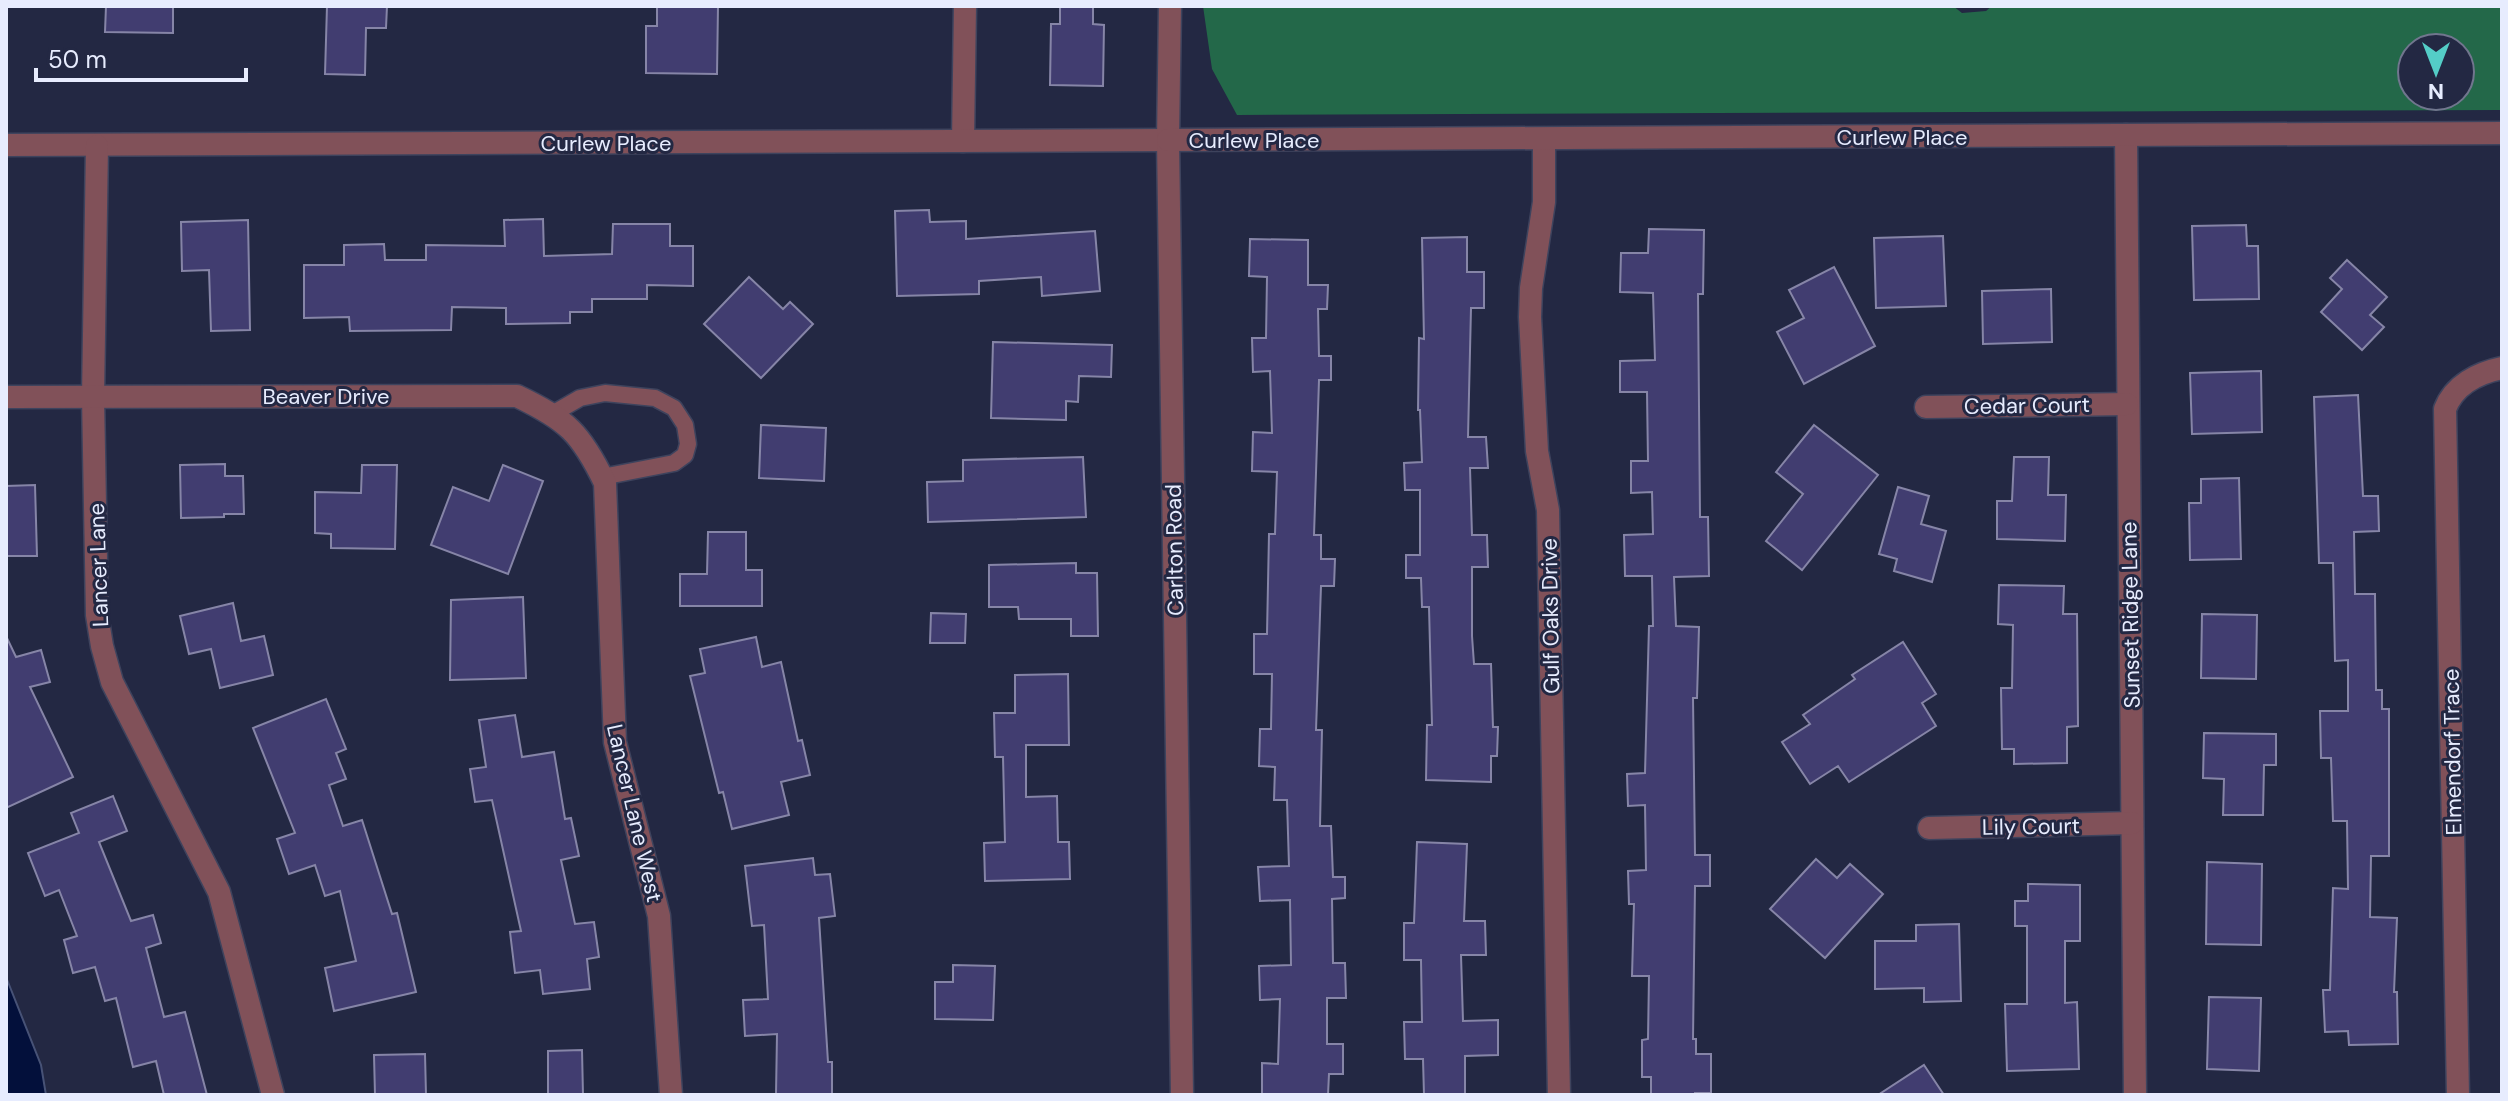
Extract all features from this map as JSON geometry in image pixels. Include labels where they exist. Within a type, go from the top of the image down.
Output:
[{"type":"street","points":[[963,141],[965,6]]},
{"type":"street","name":"Carlton Road","points":[[1170,6],[1168,140],[1182,1095]]},
{"type":"street","name":"Curlew Place","points":[[6,145],[2502,133]]},
{"type":"street","name":"Sunset Ridge Lane","points":[[2126,135],[2135,1095]]},
{"type":"street","name":"Gulf Oaks Drive","points":[[1544,139],[1544,202],[1531,288],[1530,317],[1537,451],[1548,510],[1559,1095]]},
{"type":"street","name":"Lancer Lane","points":[[97,146],[93,397],[97,615],[102,646],[112,682],[219,892],[273,1095]]},
{"type":"street","name":"Elmendorf Trace","points":[[2458,1095],[2445,409],[2450,397],[2463,385],[2481,373],[2502,368]]},
{"type":"street","name":"Beaver Drive","points":[[6,397],[517,396],[554,413],[593,456],[603,480]]},
{"type":"street","name":"Cedar Court","points":[[1926,407],[2127,404]]},
{"type":"street","name":"Lancer Lane West","points":[[603,480],[615,742],[659,916],[671,1095]]},
{"type":"street","name":"Lily Court","points":[[1929,828],[2132,823]]},
{"type":"lane","points":[[554,413],[580,398],[605,393],[655,398],[674,408],[685,425],[688,444],[685,455],[674,463],[603,480]]},
{"type":"green space","points":[[1203,6],[1953,6],[1962,13],[1986,11],[1992,6],[2502,6],[2502,110],[2476,110],[2476,32],[2396,32],[2396,110],[1237,115],[1212,69]]},
{"type":"water","points":[[6,977],[41,1065],[46,1095],[6,1095]]},
{"type":"building","points":[[106,6],[173,6],[173,33],[105,32]]},
{"type":"building","points":[[327,6],[387,6],[386,28],[366,28],[365,75],[325,74]]},
{"type":"building","points":[[657,6],[718,6],[717,74],[646,73],[646,26],[657,26]]},
{"type":"building","points":[[1060,6],[1093,6],[1093,24],[1104,25],[1103,86],[1050,85],[1051,24],[1060,24]]},
{"type":"building","points":[[929,210],[930,222],[966,221],[966,239],[1095,231],[1100,291],[1042,296],[1041,277],[979,281],[979,294],[897,296],[895,211]]},
{"type":"building","points":[[543,219],[544,256],[612,254],[613,224],[670,224],[670,246],[693,246],[693,286],[647,285],[647,299],[592,299],[592,312],[570,312],[570,323],[506,324],[506,308],[452,307],[451,330],[350,331],[349,317],[304,318],[304,265],[344,265],[344,245],[384,244],[385,260],[426,260],[426,245],[505,246],[504,220]]},
{"type":"building","points":[[248,220],[250,330],[211,331],[209,270],[182,271],[181,222]]},
{"type":"building","points":[[2246,225],[2247,246],[2258,246],[2259,299],[2194,300],[2192,226]]},
{"type":"building","points":[[1649,229],[1704,230],[1703,294],[1698,294],[1700,517],[1708,517],[1709,576],[1674,577],[1676,626],[1699,627],[1697,698],[1693,698],[1695,855],[1710,855],[1710,886],[1695,886],[1693,1039],[1696,1039],[1696,1054],[1711,1054],[1711,1093],[1695,1095],[1651,1095],[1651,1077],[1642,1077],[1642,1040],[1648,1039],[1649,976],[1632,976],[1634,904],[1629,904],[1628,871],[1646,870],[1645,805],[1628,806],[1627,774],[1645,773],[1649,626],[1653,626],[1652,576],[1625,576],[1624,535],[1653,534],[1652,492],[1631,493],[1631,461],[1648,461],[1647,392],[1620,392],[1620,361],[1655,360],[1653,293],[1620,292],[1621,253],[1648,253]]},
{"type":"building","points":[[1943,236],[1946,306],[1876,308],[1874,238]]},
{"type":"building","points":[[1467,237],[1467,272],[1484,272],[1484,308],[1471,308],[1468,437],[1486,437],[1488,468],[1470,468],[1472,535],[1487,535],[1488,567],[1472,567],[1472,636],[1474,664],[1491,664],[1493,727],[1498,727],[1497,756],[1491,756],[1491,782],[1426,780],[1427,725],[1432,725],[1429,607],[1422,607],[1421,578],[1406,578],[1406,555],[1420,555],[1420,490],[1405,490],[1404,463],[1422,462],[1418,410],[1419,338],[1424,339],[1422,238]]},
{"type":"building","points":[[1250,239],[1308,240],[1308,285],[1328,285],[1327,309],[1318,309],[1319,356],[1331,356],[1331,380],[1319,380],[1314,535],[1321,535],[1321,559],[1335,559],[1334,586],[1321,586],[1316,730],[1322,730],[1320,826],[1331,826],[1333,877],[1345,877],[1345,898],[1332,899],[1333,963],[1345,963],[1346,998],[1327,998],[1327,1044],[1343,1044],[1343,1074],[1329,1074],[1328,1095],[1262,1095],[1262,1063],[1278,1064],[1280,999],[1260,1000],[1259,966],[1291,965],[1290,900],[1260,901],[1258,867],[1289,866],[1287,800],[1274,800],[1275,767],[1259,766],[1260,729],[1271,729],[1272,674],[1254,674],[1254,634],[1267,634],[1269,534],[1275,534],[1277,472],[1252,471],[1253,432],[1272,433],[1270,371],[1253,372],[1252,338],[1266,338],[1267,277],[1249,276]]},
{"type":"building","points":[[2347,260],[2387,297],[2370,315],[2384,327],[2362,350],[2321,312],[2342,289],[2330,278]]},
{"type":"building","points":[[1834,267],[1875,346],[1804,384],[1777,332],[1804,318],[1789,290]]},
{"type":"building","points":[[749,277],[783,309],[790,302],[813,324],[761,378],[704,324]]},
{"type":"building","points":[[2051,289],[2052,342],[1983,344],[1982,291]]},
{"type":"building","points":[[993,342],[1112,345],[1111,377],[1079,376],[1078,402],[1066,401],[1066,420],[991,418]]},
{"type":"building","points":[[2261,371],[2262,432],[2192,434],[2190,373]]},
{"type":"building","points":[[2358,395],[2363,496],[2378,496],[2379,531],[2354,532],[2355,594],[2375,594],[2376,690],[2382,690],[2382,709],[2389,709],[2389,856],[2371,856],[2370,917],[2397,918],[2394,992],[2397,992],[2398,1044],[2349,1045],[2348,1031],[2325,1032],[2323,990],[2330,990],[2333,888],[2348,889],[2347,821],[2333,821],[2331,758],[2321,758],[2320,711],[2348,711],[2348,660],[2335,661],[2333,563],[2319,563],[2314,397]]},
{"type":"building","points":[[761,425],[826,428],[824,481],[759,478]]},
{"type":"building","points":[[1814,425],[1878,475],[1802,570],[1766,541],[1803,494],[1776,472]]},
{"type":"building","points":[[1083,457],[1086,517],[928,522],[927,482],[963,481],[963,460]]},
{"type":"building","points":[[2014,457],[2049,457],[2048,495],[2066,495],[2065,541],[1997,539],[1997,501],[2012,501]]},
{"type":"building","points":[[225,464],[225,476],[243,476],[244,514],[181,518],[180,465]]},
{"type":"building","points":[[362,465],[397,465],[395,549],[331,548],[331,534],[315,533],[315,492],[361,493]]},
{"type":"building","points":[[503,465],[543,481],[508,574],[431,545],[453,487],[489,501]]},
{"type":"building","points":[[2239,478],[2241,559],[2190,560],[2189,503],[2201,503],[2201,479]]},
{"type":"building","points":[[35,485],[37,556],[6,556],[6,486]]},
{"type":"building","points":[[1898,487],[1929,496],[1921,524],[1946,531],[1932,582],[1894,571],[1897,559],[1879,554]]},
{"type":"building","points":[[708,532],[746,532],[746,570],[762,570],[762,606],[680,606],[680,574],[707,574]]},
{"type":"building","points":[[1076,563],[1076,573],[1097,573],[1098,636],[1071,636],[1071,619],[1019,619],[1018,607],[989,607],[989,565]]},
{"type":"building","points":[[1999,585],[2064,586],[2063,614],[2077,614],[2078,726],[2067,727],[2067,763],[2014,764],[2014,749],[2002,749],[2001,688],[2012,688],[2013,625],[1998,624]]},
{"type":"building","points":[[523,597],[526,678],[450,680],[451,600]]},
{"type":"building","points":[[233,603],[241,641],[264,636],[273,675],[220,688],[211,649],[189,654],[180,616]]},
{"type":"building","points":[[931,613],[966,614],[965,643],[930,643]]},
{"type":"building","points":[[2202,614],[2257,615],[2256,679],[2201,678]]},
{"type":"building","points":[[6,636],[16,657],[41,650],[50,682],[30,687],[73,777],[6,808]]},
{"type":"building","points":[[756,637],[762,667],[781,662],[798,741],[802,740],[810,775],[781,782],[789,815],[732,829],[723,792],[719,793],[690,676],[705,673],[700,649]]},
{"type":"building","points":[[1903,642],[1936,694],[1922,703],[1936,726],[1849,782],[1838,766],[1810,784],[1782,742],[1810,724],[1803,715],[1855,679],[1852,675]]},
{"type":"building","points":[[1068,674],[1069,745],[1026,745],[1026,797],[1057,796],[1058,842],[1069,842],[1070,879],[985,881],[984,843],[1005,842],[1003,757],[995,757],[994,713],[1015,713],[1015,675]]},
{"type":"building","points":[[326,699],[346,749],[336,753],[346,779],[329,785],[343,826],[362,820],[392,914],[397,913],[416,992],[334,1011],[325,968],[356,961],[340,891],[325,896],[315,865],[289,874],[277,839],[295,833],[253,728]]},
{"type":"building","points":[[515,715],[522,757],[554,752],[565,819],[571,818],[579,856],[561,860],[575,924],[594,922],[599,957],[587,959],[590,989],[543,994],[540,970],[515,973],[510,932],[521,931],[492,800],[475,802],[470,769],[486,767],[479,720]]},
{"type":"building","points":[[2204,733],[2276,734],[2276,765],[2264,765],[2263,815],[2223,815],[2224,779],[2203,778]]},
{"type":"building","points":[[113,796],[127,831],[99,842],[131,921],[153,915],[161,943],[146,948],[164,1017],[185,1012],[207,1095],[164,1095],[156,1061],[133,1067],[116,998],[105,1001],[95,967],[73,973],[64,940],[77,936],[59,890],[45,896],[28,853],[79,833],[71,813]]},
{"type":"building","points":[[1417,842],[1467,844],[1464,921],[1485,921],[1486,955],[1461,955],[1463,1021],[1498,1020],[1498,1055],[1465,1056],[1465,1095],[1424,1095],[1423,1059],[1405,1059],[1404,1022],[1422,1022],[1421,960],[1404,960],[1404,923],[1414,923]]},
{"type":"building","points":[[813,858],[815,875],[830,874],[835,916],[819,918],[828,1062],[832,1062],[832,1095],[776,1095],[777,1034],[745,1036],[743,1000],[768,999],[764,925],[752,926],[745,866]]},
{"type":"building","points":[[1816,859],[1837,878],[1850,864],[1883,894],[1825,958],[1770,909]]},
{"type":"building","points":[[2207,862],[2262,864],[2261,945],[2206,944]]},
{"type":"building","points":[[2028,884],[2080,885],[2080,941],[2065,941],[2065,1003],[2077,1002],[2079,1069],[2007,1071],[2005,1004],[2027,1004],[2027,926],[2015,926],[2015,901],[2028,901]]},
{"type":"building","points":[[1959,924],[1961,1001],[1924,1002],[1924,988],[1875,989],[1875,941],[1916,941],[1916,925]]},
{"type":"building","points":[[953,965],[995,966],[993,1020],[935,1019],[935,982],[953,982]]},
{"type":"building","points":[[2209,997],[2261,998],[2259,1071],[2207,1069]]},
{"type":"building","points":[[582,1050],[583,1095],[548,1095],[548,1051]]},
{"type":"building","points":[[425,1054],[426,1095],[375,1095],[374,1055]]},
{"type":"building","points":[[1924,1065],[1944,1095],[1878,1095]]}]
